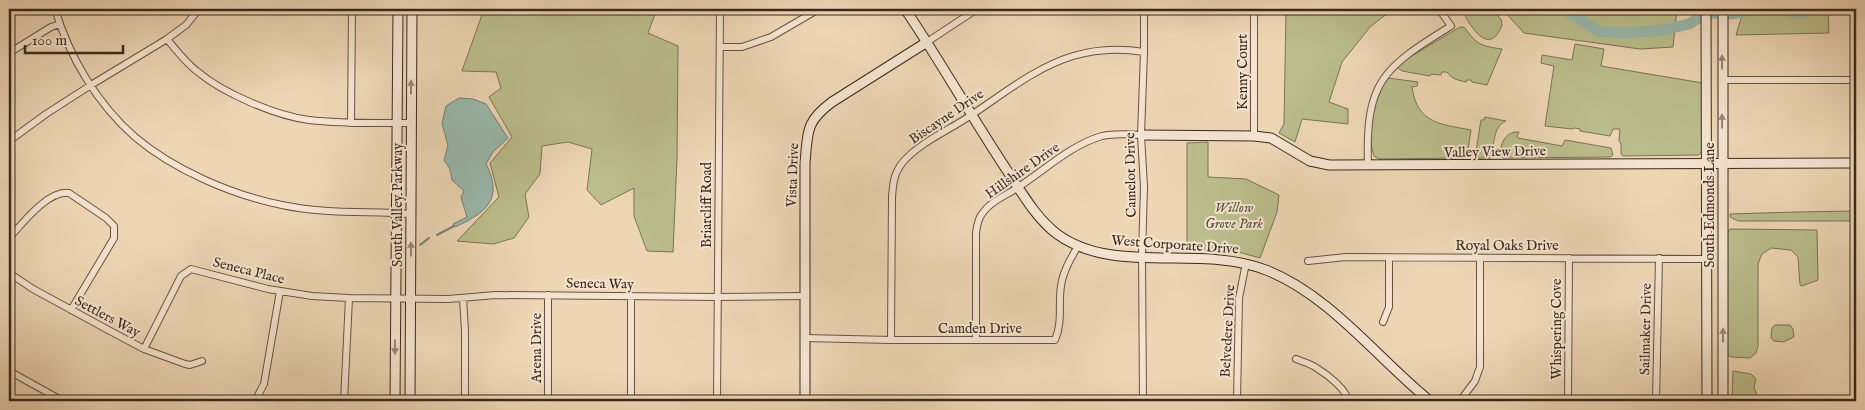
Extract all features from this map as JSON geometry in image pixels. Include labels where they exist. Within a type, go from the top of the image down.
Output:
[{"type":"street","points":[[55,9],[60,24],[90,85],[117,118],[135,137],[151,149],[200,178],[239,194],[283,206],[323,211],[411,214]]},
{"type":"street","points":[[9,141],[90,85],[186,25],[199,9]]},
{"type":"street","points":[[351,123],[352,9]]},
{"type":"street","name":"South Valley Parkway","points":[[395,401],[398,9]]},
{"type":"street","name":"South Valley Parkway","points":[[410,401],[412,9]]},
{"type":"street","name":"Briarcliff Road","points":[[718,401],[720,9]]},
{"type":"street","points":[[720,47],[742,47],[771,38],[819,9]]},
{"type":"street","name":"West Corporate Drive","points":[[905,9],[1018,187],[1044,223],[1059,235],[1087,250],[1104,254],[1126,257],[1210,258],[1246,263],[1266,270],[1307,291],[1430,401]]},
{"type":"street","name":"Vista Drive","points":[[805,401],[805,164],[808,128],[820,111],[832,102],[977,9]]},
{"type":"street","name":"Camelot Drive","points":[[1143,401],[1142,256],[1144,187],[1141,135],[1144,9]]},
{"type":"street","name":"Kenny Court","points":[[1254,9],[1254,136]]},
{"type":"street","points":[[1368,166],[1368,128],[1371,105],[1377,88],[1396,64],[1420,45],[1451,26],[1439,9]]},
{"type":"street","name":"South Edmonds Lane","points":[[1706,9],[1707,401]]},
{"type":"street","name":"South Edmonds Lane","points":[[1722,9],[1723,401]]},
{"type":"street","points":[[9,53],[43,31],[60,24]]},
{"type":"street","points":[[167,38],[186,62],[211,82],[257,105],[291,117],[351,123],[411,123]]},
{"type":"street","name":"Biscayne Drive","points":[[891,340],[893,178],[904,160],[1034,72],[1059,61],[1089,52],[1128,49],[1144,52]]},
{"type":"street","points":[[1722,80],[1856,80]]},
{"type":"street","name":"Hillshire Drive","points":[[976,340],[976,232],[979,218],[993,202],[1054,161],[1089,141],[1112,134],[1141,135]]},
{"type":"street","name":"Valley View Drive","points":[[1141,135],[1254,136],[1271,138],[1310,161],[1329,165],[1706,162],[1856,163]]},
{"type":"street","points":[[9,238],[53,196],[63,192],[69,193],[114,226],[114,238],[71,310]]},
{"type":"street","name":"Camden Drive","points":[[805,338],[1055,340],[1060,330],[1060,287],[1062,277],[1078,246]]},
{"type":"street","name":"Royal Oaks Drive","points":[[1308,261],[1346,257],[1707,259]]},
{"type":"street","points":[[1383,322],[1389,307],[1389,257]]},
{"type":"street","points":[[1460,401],[1475,381],[1480,367],[1480,258]]},
{"type":"street","name":"Whispering Cove","points":[[1568,401],[1569,258]]},
{"type":"street","name":"Sailmaker Drive","points":[[1656,401],[1658,258]]},
{"type":"street","name":"Belvedere Drive","points":[[1237,401],[1240,298],[1246,263]]},
{"type":"street","name":"Seneca Place","points":[[144,349],[181,276],[191,268],[280,291],[312,296],[395,298]]},
{"type":"street","name":"Settlers Way","points":[[9,273],[32,289],[144,349],[185,364],[190,365],[202,361]]},
{"type":"street","points":[[255,401],[264,384],[280,291]]},
{"type":"street","name":"Seneca Way","points":[[395,298],[463,298],[496,295],[805,296]]},
{"type":"street","name":"Arena Drive","points":[[548,295],[548,401]]},
{"type":"street","points":[[631,296],[631,401]]},
{"type":"street","points":[[344,401],[349,298]]},
{"type":"street","points":[[463,298],[465,401]]},
{"type":"street","points":[[1296,359],[1318,368],[1344,392],[1348,401]]},
{"type":"street","points":[[1707,365],[1723,365]]},
{"type":"street","points":[[9,371],[63,401]]},
{"type":"green space","points":[[484,9],[657,9],[648,33],[678,46],[677,159],[673,252],[647,251],[634,216],[634,188],[601,205],[587,190],[592,149],[568,142],[542,146],[540,174],[525,194],[529,217],[514,238],[493,244],[457,241],[499,197],[490,163],[512,137],[489,97],[501,88],[496,72],[462,71]]},
{"type":"green space","points":[[1286,9],[1385,9],[1389,12],[1370,27],[1342,62],[1329,102],[1348,109],[1348,124],[1302,119],[1295,142],[1279,133],[1284,124]]},
{"type":"green space","points":[[1491,9],[1501,19],[1502,25],[1497,34],[1492,39],[1486,39],[1481,36],[1466,18],[1462,10]]},
{"type":"green space","points":[[1502,9],[1677,9],[1673,47],[1640,49],[1524,33]]},
{"type":"green space","points":[[1744,9],[1828,9],[1829,33],[1736,35]]},
{"type":"green space","points":[[1460,27],[1464,27],[1472,38],[1480,44],[1502,49],[1487,85],[1472,82],[1471,80],[1466,82],[1457,80],[1447,72],[1442,72],[1441,75],[1431,74],[1430,76],[1402,71],[1397,67],[1403,61]]},
{"type":"green space","points":[[1575,44],[1604,49],[1601,66],[1703,83],[1703,150],[1699,155],[1623,156],[1619,141],[1620,129],[1613,129],[1610,136],[1580,131],[1580,129],[1575,128],[1545,126],[1554,66],[1541,63],[1542,55],[1572,60]]},
{"type":"green space","points":[[1388,78],[1418,82],[1417,86],[1412,87],[1419,108],[1425,115],[1440,124],[1471,130],[1467,156],[1464,158],[1379,159],[1374,156],[1371,126],[1375,105]]},
{"type":"green space","points":[[1485,117],[1506,121],[1498,127],[1491,158],[1477,158],[1475,157],[1481,120],[1484,120]]},
{"type":"green space","points":[[1519,132],[1518,138],[1562,146],[1565,140],[1611,148],[1613,155],[1610,157],[1503,158],[1500,154],[1502,143],[1508,135]]},
{"type":"green space","name":"Willow Grove Park","points":[[1208,142],[1208,177],[1246,179],[1279,195],[1277,212],[1260,258],[1242,253],[1187,248],[1187,143]]},
{"type":"green space","points":[[1856,211],[1856,221],[1738,221],[1730,217],[1730,214]]},
{"type":"green space","points":[[1730,229],[1817,230],[1818,280],[1800,285],[1798,257],[1791,250],[1771,248],[1762,254],[1758,264],[1758,346],[1756,353],[1750,358],[1731,357],[1726,354],[1727,233]]},
{"type":"green space","points":[[1775,325],[1790,325],[1793,329],[1794,337],[1783,342],[1774,341],[1771,338],[1772,328]]},
{"type":"green space","points":[[1733,371],[1751,374],[1756,379],[1754,387],[1759,401],[1732,401]]},
{"type":"shaded area","points":[[459,98],[473,99],[486,104],[508,138],[493,152],[486,164],[493,187],[489,203],[475,216],[455,227],[453,224],[467,217],[461,197],[464,191],[452,180],[450,169],[444,160],[448,146],[442,123],[446,106]]},
{"type":"waterway","points":[[1563,9],[1598,31],[1623,33],[1663,30],[1689,24],[1700,17],[1714,13],[1731,14],[1759,9]]},
{"type":"waterway","points":[[1779,9],[1799,13],[1810,9]]},
{"type":"waterway","points":[[437,235],[454,226]]},
{"type":"waterway","points":[[420,245],[429,238]]}]
